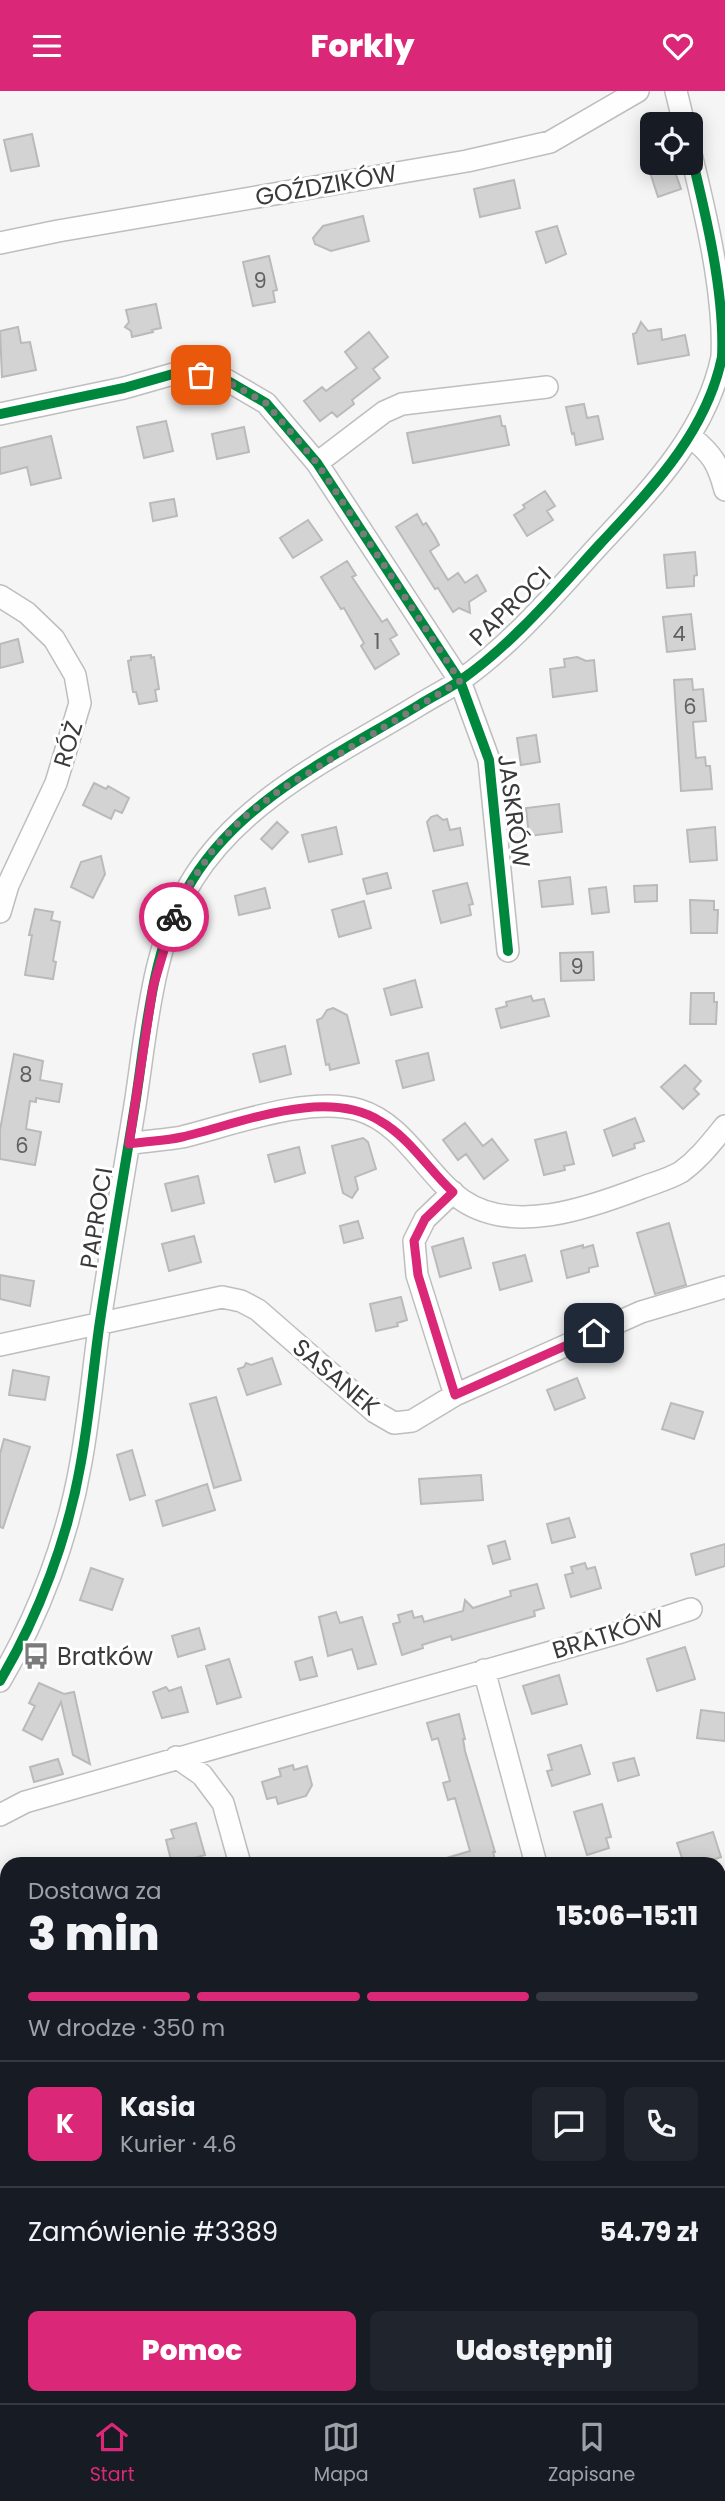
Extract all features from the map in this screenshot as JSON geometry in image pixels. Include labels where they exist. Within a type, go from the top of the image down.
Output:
[{"type":"street","name":"GOŹDZIKÓW","points":[[0,243],[72,228],[467,162],[550,142],[638,91]]},
{"type":"street","points":[[676,91],[681,112]]},
{"type":"street","name":"PAPROCI","points":[[0,1681],[43,1594],[65,1529],[81,1464],[100,1323],[153,987],[173,919],[191,882],[215,847],[243,818],[280,790],[460,681],[513,636],[653,487],[691,437],[710,396],[723,355],[724,316],[723,272],[697,175]]},
{"type":"street","name":"JASKRÓW","points":[[0,414],[124,388],[180,372],[223,379],[266,403],[317,463],[460,681],[489,760],[508,951]]},
{"type":"street","points":[[317,463],[384,412],[402,404],[547,387]]},
{"type":"street","points":[[691,437],[708,450],[719,466],[725,490]]},
{"type":"street","name":"RÓŻ","points":[[0,596],[27,613],[54,639],[75,675],[80,703],[56,783],[8,885],[0,912]]},
{"type":"street","points":[[129,1144],[178,1137],[300,1108],[332,1105],[360,1110],[382,1121],[404,1138],[464,1201],[503,1217],[537,1217],[606,1202],[678,1173],[701,1155],[725,1126]]},
{"type":"street","points":[[453,1192],[425,1219],[414,1241],[418,1275],[455,1395]]},
{"type":"street","name":"SASANEK","points":[[0,1345],[222,1297],[241,1301],[258,1310],[375,1412],[394,1423],[412,1421],[455,1395],[641,1312],[725,1287]]},
{"type":"street","name":"BRATKÓW","points":[[0,1815],[25,1802],[618,1633],[691,1609]]},
{"type":"street","points":[[484,1670],[534,1857]]},
{"type":"street","points":[[176,1757],[202,1775],[223,1803],[238,1857]]},
{"type":"building","points":[[32,134],[39,166],[11,171],[4,140]]},
{"type":"building","points":[[651,175],[676,175],[681,189],[658,197]]},
{"type":"building","points":[[514,180],[520,208],[480,217],[474,189]]},
{"type":"building","points":[[363,216],[369,241],[331,251],[315,244],[313,238],[323,226]]},
{"type":"building","points":[[557,226],[566,254],[546,263],[536,232]]},
{"type":"building","points":[[269,256],[277,290],[273,291],[275,302],[253,306],[243,262]]},
{"type":"building","points":[[156,304],[161,328],[132,337],[131,331],[125,327],[129,322],[126,310]]},
{"type":"building","points":[[641,322],[648,331],[661,329],[662,340],[685,335],[689,355],[638,364],[633,334]]},
{"type":"building","points":[[18,327],[21,343],[30,342],[36,370],[2,377],[0,331]]},
{"type":"building","points":[[369,332],[388,357],[373,369],[380,378],[352,400],[354,404],[337,417],[332,412],[320,421],[304,401],[322,387],[326,391],[357,368],[345,352]]},
{"type":"building","points":[[584,404],[587,418],[598,416],[603,439],[576,445],[566,407]]},
{"type":"building","points":[[500,416],[509,445],[413,463],[407,433]]},
{"type":"building","points":[[166,421],[173,451],[144,458],[137,427]]},
{"type":"building","points":[[244,427],[249,452],[217,459],[212,434]]},
{"type":"building","points":[[51,436],[61,478],[31,485],[27,467],[0,474],[0,448]]},
{"type":"building","points":[[545,491],[555,506],[547,511],[553,520],[527,536],[514,515],[525,508],[523,505]]},
{"type":"building","points":[[174,499],[177,516],[153,521],[150,503]]},
{"type":"building","points":[[417,514],[423,525],[426,523],[439,545],[430,551],[448,580],[458,573],[465,583],[477,575],[486,591],[469,602],[470,613],[459,608],[453,612],[438,588],[435,589],[396,527]]},
{"type":"building","points":[[308,520],[322,540],[293,558],[280,538]]},
{"type":"building","points":[[695,552],[697,575],[694,576],[694,586],[667,588],[664,555]]},
{"type":"building","points":[[347,561],[356,575],[352,577],[382,622],[387,619],[397,635],[390,639],[399,654],[375,669],[344,608],[341,609],[321,577]]},
{"type":"building","points":[[691,614],[695,649],[667,652],[663,617]]},
{"type":"building","points":[[18,639],[23,662],[0,668],[0,644]]},
{"type":"building","points":[[151,655],[151,658],[154,657],[159,689],[155,690],[157,701],[139,704],[136,692],[133,692],[128,661],[131,657]]},
{"type":"building","points":[[577,657],[586,661],[594,660],[597,691],[553,697],[550,669],[565,667],[564,659]]},
{"type":"building","points":[[692,679],[693,690],[703,689],[706,721],[693,722],[696,758],[705,757],[706,766],[710,766],[712,789],[681,791],[674,680]]},
{"type":"building","points":[[536,735],[540,762],[521,765],[517,738]]},
{"type":"building","points":[[94,783],[106,789],[108,786],[129,798],[122,813],[115,810],[111,819],[83,805]]},
{"type":"building","points":[[559,804],[562,832],[529,836],[526,808]]},
{"type":"building","points":[[437,815],[443,820],[447,819],[450,830],[460,828],[463,845],[434,851],[427,822]]},
{"type":"building","points":[[277,822],[288,832],[272,849],[261,839]]},
{"type":"building","points":[[336,827],[342,854],[309,862],[302,835]]},
{"type":"building","points":[[715,827],[717,860],[690,862],[687,830]]},
{"type":"building","points":[[101,856],[105,874],[93,898],[71,887],[81,862]]},
{"type":"building","points":[[387,873],[391,888],[367,894],[363,879]]},
{"type":"building","points":[[570,877],[573,904],[542,907],[539,881]]},
{"type":"building","points":[[467,883],[473,904],[469,905],[471,915],[441,923],[433,891]]},
{"type":"building","points":[[657,885],[657,901],[635,902],[634,886]]},
{"type":"building","points":[[606,887],[609,912],[592,914],[589,889]]},
{"type":"building","points":[[265,888],[270,908],[239,915],[235,896]]},
{"type":"building","points":[[690,900],[714,901],[714,910],[718,910],[717,933],[691,933]]},
{"type":"building","points":[[364,901],[371,928],[339,937],[332,910]]},
{"type":"building","points":[[35,909],[53,912],[51,920],[60,922],[53,961],[56,962],[53,979],[25,975]]},
{"type":"building","points":[[593,952],[594,980],[561,981],[560,953]]},
{"type":"building","points":[[415,980],[422,1007],[391,1015],[384,989]]},
{"type":"building","points":[[691,993],[714,993],[714,1002],[717,1002],[716,1024],[690,1024]]},
{"type":"building","points":[[531,996],[533,1001],[544,999],[549,1016],[501,1028],[496,1009],[507,1006],[506,1002]]},
{"type":"building","points":[[333,1008],[347,1015],[359,1063],[330,1070],[329,1064],[326,1065],[317,1020]]},
{"type":"building","points":[[285,1046],[291,1074],[260,1082],[253,1054]]},
{"type":"building","points":[[428,1053],[434,1080],[403,1088],[396,1061]]},
{"type":"building","points":[[14,1054],[43,1061],[40,1080],[62,1084],[59,1102],[36,1098],[36,1102],[30,1101],[26,1129],[41,1132],[35,1165],[0,1159],[0,1130]]},
{"type":"building","points":[[685,1065],[701,1081],[694,1089],[699,1094],[683,1109],[661,1087]]},
{"type":"building","points":[[635,1118],[644,1141],[634,1144],[635,1148],[613,1156],[604,1130]]},
{"type":"building","points":[[465,1123],[483,1146],[492,1139],[508,1160],[484,1179],[466,1154],[458,1160],[443,1140]]},
{"type":"building","points":[[566,1132],[574,1164],[564,1166],[565,1170],[544,1175],[535,1140]]},
{"type":"building","points":[[363,1138],[368,1142],[376,1169],[355,1177],[358,1189],[352,1198],[343,1193],[332,1146]]},
{"type":"building","points":[[299,1147],[305,1173],[275,1182],[268,1155]]},
{"type":"building","points":[[198,1176],[204,1203],[172,1211],[165,1184]]},
{"type":"building","points":[[358,1221],[363,1238],[344,1243],[340,1226]]},
{"type":"building","points":[[669,1223],[686,1285],[655,1294],[637,1233]]},
{"type":"building","points":[[194,1236],[201,1262],[169,1271],[162,1244]]},
{"type":"building","points":[[463,1238],[471,1268],[440,1277],[432,1247]]},
{"type":"building","points":[[583,1245],[583,1248],[593,1245],[598,1266],[589,1268],[589,1272],[567,1278],[561,1251]]},
{"type":"building","points":[[525,1255],[532,1281],[500,1290],[493,1263]]},
{"type":"building","points":[[0,1275],[34,1281],[30,1306],[0,1299]]},
{"type":"building","points":[[401,1297],[407,1320],[397,1323],[398,1326],[376,1331],[370,1304]]},
{"type":"building","points":[[272,1358],[281,1384],[247,1395],[238,1369],[246,1363],[251,1365]]},
{"type":"building","points":[[13,1370],[49,1377],[45,1400],[9,1395]]},
{"type":"building","points":[[577,1378],[585,1398],[555,1410],[547,1390]]},
{"type":"building","points":[[216,1397],[241,1480],[214,1488],[190,1404]]},
{"type":"building","points":[[671,1403],[703,1412],[694,1439],[662,1429]]},
{"type":"building","points":[[4,1439],[30,1447],[3,1528],[0,1527],[0,1454]]},
{"type":"building","points":[[132,1450],[145,1495],[130,1500],[117,1455]]},
{"type":"building","points":[[481,1475],[483,1500],[421,1504],[419,1479]]},
{"type":"building","points":[[207,1484],[215,1510],[163,1526],[156,1501]]},
{"type":"building","points":[[569,1518],[575,1537],[552,1543],[547,1524]]},
{"type":"building","points":[[505,1541],[510,1559],[493,1564],[488,1546]]},
{"type":"building","points":[[725,1544],[725,1566],[696,1575],[691,1554]]},
{"type":"building","points":[[585,1563],[587,1569],[595,1567],[601,1588],[571,1597],[565,1575],[573,1573],[571,1567]]},
{"type":"building","points":[[91,1568],[123,1579],[112,1610],[80,1600]]},
{"type":"building","points":[[537,1584],[544,1608],[534,1611],[535,1616],[452,1640],[451,1636],[402,1655],[393,1624],[400,1622],[398,1615],[412,1611],[414,1618],[422,1616],[424,1622],[463,1611],[465,1600],[473,1608],[511,1596],[510,1591]]},
{"type":"building","points":[[336,1612],[340,1623],[362,1617],[376,1664],[358,1669],[352,1649],[328,1656],[319,1617]]},
{"type":"building","points":[[199,1628],[205,1649],[178,1657],[172,1636]]},
{"type":"building","points":[[685,1647],[695,1679],[657,1691],[647,1659]]},
{"type":"building","points":[[312,1657],[317,1676],[300,1680],[295,1662]]},
{"type":"building","points":[[229,1659],[241,1697],[217,1704],[206,1666]]},
{"type":"building","points":[[559,1675],[567,1704],[532,1714],[523,1686]]},
{"type":"building","points":[[39,1683],[64,1694],[74,1692],[90,1764],[73,1755],[61,1702],[42,1740],[23,1730],[35,1706],[29,1703]]},
{"type":"building","points":[[166,1687],[169,1691],[181,1687],[188,1712],[162,1718],[153,1692]]},
{"type":"building","points":[[701,1710],[725,1713],[725,1741],[697,1738]]},
{"type":"building","points":[[459,1714],[465,1751],[494,1857],[450,1857],[470,1851],[455,1798],[448,1800],[443,1783],[450,1781],[438,1738],[432,1740],[427,1723]]},
{"type":"building","points":[[581,1745],[590,1774],[552,1786],[547,1771],[552,1770],[548,1755]]},
{"type":"building","points":[[634,1758],[639,1775],[618,1781],[613,1763]]},
{"type":"building","points":[[58,1759],[63,1774],[34,1782],[30,1767]]},
{"type":"building","points":[[293,1765],[294,1770],[307,1766],[312,1785],[306,1796],[278,1804],[276,1797],[267,1799],[262,1782],[281,1776],[279,1769]]},
{"type":"building","points":[[602,1804],[611,1837],[606,1838],[609,1848],[587,1855],[574,1812]]},
{"type":"building","points":[[196,1823],[205,1855],[170,1857],[166,1840],[174,1838],[171,1830]]},
{"type":"building","points":[[713,1832],[721,1857],[682,1857],[677,1843]]},
{"type":"cycle path","points":[[0,1681],[39,1603],[60,1547],[75,1491],[153,989],[159,960],[179,905],[193,879],[214,850],[266,801],[326,760],[458,682],[497,652],[550,599],[674,459],[703,411],[722,357],[721,308],[696,175]]},
{"type":"cycle path","points":[[0,414],[124,388],[180,372],[223,378],[266,403],[317,463],[460,681],[489,760],[508,951]]},
{"type":"way so far","points":[[174,917],[191,882],[215,847],[243,818],[280,790],[460,681],[317,463],[266,403],[223,379],[201,375]]},
{"type":"place","name":"Bratków","points":[[36,1656]]},
{"type":"route","points":[[174,917],[153,987],[129,1144],[178,1137],[300,1108],[332,1105],[360,1110],[382,1121],[404,1138],[453,1192],[425,1219],[414,1241],[418,1275],[455,1395],[594,1333]]}]
